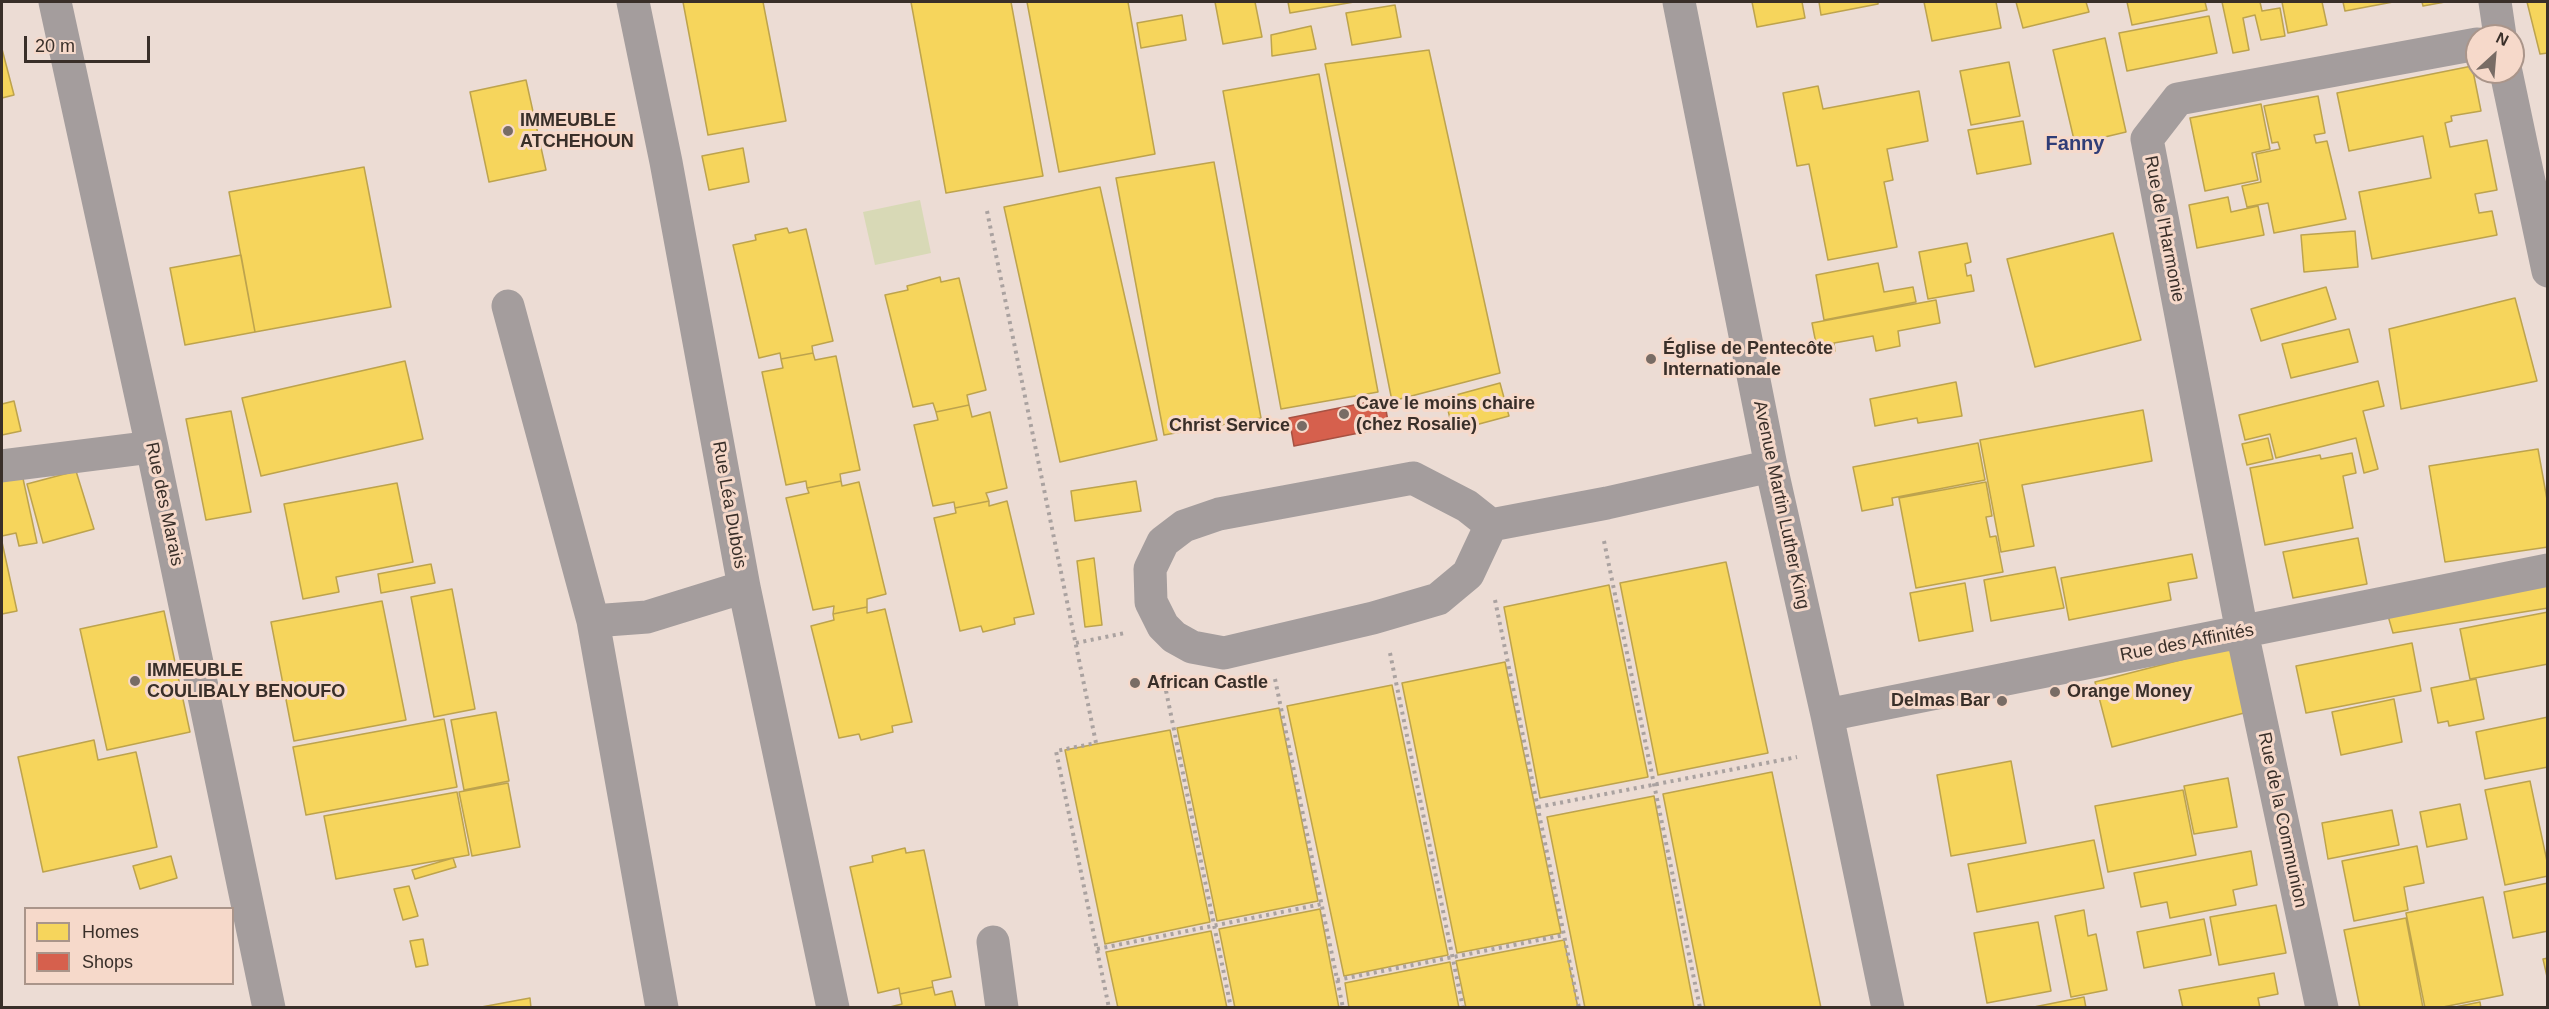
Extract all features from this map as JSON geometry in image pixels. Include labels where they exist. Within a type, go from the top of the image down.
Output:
[{"type":"street","name":"Rue des Marais","points":[[55,2],[152,447],[269,1008]]},
{"type":"street","name":"Rue Léa Dubois","points":[[633,2],[670,182],[744,587],[833,1008]]},
{"type":"street","name":"Avenue Martin Luther King","points":[[1678,2],[1771,466],[1827,715],[1888,1008]]},
{"type":"street","points":[[2495,2],[2498,24]]},
{"type":"street","name":"Rue de l'Harmonie","points":[[2242,632],[2147,139],[2178,99],[2465,46]]},
{"type":"street","points":[[2508,84],[2547,271]]},
{"type":"street","points":[[508,306],[593,621],[662,1008]]},
{"type":"street","points":[[2,466],[152,447]]},
{"type":"street","points":[[1487,534],[1467,506],[1413,478],[1219,514],[1184,526],[1163,542],[1150,568],[1151,602],[1158,627],[1191,647],[1224,653],[1383,616],[1438,599],[1468,574],[1487,534],[1596,504],[1771,466]]},
{"type":"street","name":"Rue des Affinités","points":[[1827,715],[2547,570]]},
{"type":"street","points":[[593,621],[647,617],[744,587]]},
{"type":"street","name":"Rue de la Communion","points":[[2242,632],[2322,1008]]},
{"type":"street","points":[[993,942],[1002,1008]]},
{"type":"path","points":[[987,211],[1096,743],[1056,752],[1109,1008]]},
{"type":"path","points":[[1596,504],[1700,1008]]},
{"type":"path","points":[[1487,534],[1538,807],[1579,1008]]},
{"type":"path","points":[[1383,616],[1463,1008]]},
{"type":"path","points":[[1076,643],[1158,627],[1231,1008]]},
{"type":"path","points":[[1268,643],[1342,1008]]},
{"type":"path","points":[[1538,807],[1834,749]]},
{"type":"path","points":[[1097,949],[1322,904]]},
{"type":"path","points":[[1337,980],[1564,935]]},
{"type":"green space","points":[[920,200],[931,253],[875,265],[863,212]]},
{"type":"building: Homes","points":[[683,2],[763,2],[786,121],[708,135]]},
{"type":"building: Homes","points":[[911,2],[1011,2],[1043,176],[946,193]]},
{"type":"building: Homes","points":[[1027,2],[1128,2],[1155,154],[1059,172]]},
{"type":"building: Homes","points":[[1215,2],[1255,2],[1262,37],[1223,44]]},
{"type":"building: Homes","points":[[1288,2],[1354,2],[1290,13]]},
{"type":"building: Homes","points":[[1752,2],[1802,2],[1805,18],[1757,27]]},
{"type":"building: Homes","points":[[1819,2],[1878,2],[1878,4],[1821,15]]},
{"type":"building: Homes","points":[[1924,2],[1996,2],[2001,28],[1932,41]]},
{"type":"building: Homes","points":[[2016,2],[2086,2],[2089,12],[2023,28]]},
{"type":"building: Homes","points":[[2127,2],[2205,2],[2207,10],[2132,25]]},
{"type":"building: Homes","points":[[2222,2],[2260,2],[2262,11],[2280,8],[2285,36],[2261,40],[2255,15],[2243,18],[2249,50],[2233,53]]},
{"type":"building: Homes","points":[[2282,2],[2322,2],[2327,25],[2288,33]]},
{"type":"building: Homes","points":[[2343,2],[2393,2],[2345,11]]},
{"type":"building: Homes","points":[[2422,2],[2445,2],[2423,6]]},
{"type":"building: Homes","points":[[2527,2],[2548,2],[2548,53],[2540,54]]},
{"type":"building: Homes","points":[[1395,5],[1401,37],[1352,45],[1346,13]]},
{"type":"building: Homes","points":[[1182,15],[1186,40],[1141,48],[1137,23]]},
{"type":"building: Homes","points":[[2209,16],[2217,53],[2127,71],[2119,33]]},
{"type":"building: Homes","points":[[1311,26],[1316,49],[1272,56],[1271,35]]},
{"type":"building: Homes","points":[[2105,38],[2126,132],[2075,144],[2053,50]]},
{"type":"building: Homes","points":[[2,49],[14,95],[2,98]]},
{"type":"building: Homes","points":[[1429,50],[1500,373],[1392,401],[1325,64]]},
{"type":"building: Homes","points":[[2009,62],[2020,116],[1971,125],[1960,71]]},
{"type":"building: Homes","points":[[2465,67],[2465,84],[2476,84],[2481,111],[2451,116],[2452,121],[2445,123],[2450,147],[2487,140],[2497,190],[2475,194],[2479,213],[2492,211],[2497,235],[2372,259],[2359,192],[2431,178],[2423,136],[2349,151],[2337,93]]},
{"type":"building: Homes","points":[[1319,74],[1378,392],[1281,409],[1223,91]]},
{"type":"building: Homes","name":"IMMEUBLE ATCHEHOUN","points":[[526,80],[546,170],[489,182],[470,92]]},
{"type":"building: Homes","points":[[1818,86],[1823,109],[1919,91],[1928,141],[1887,149],[1893,180],[1884,182],[1897,247],[1828,260],[1809,164],[1797,166],[1783,93]]},
{"type":"building: Homes","points":[[2318,96],[2325,133],[2314,135],[2316,143],[2327,141],[2346,219],[2274,233],[2268,203],[2247,207],[2242,186],[2261,182],[2256,154],[2280,149],[2278,142],[2272,143],[2264,106]]},
{"type":"building: Homes","points":[[2261,104],[2270,149],[2252,153],[2258,180],[2205,191],[2190,118]]},
{"type":"building: Homes","points":[[2023,121],[2031,164],[1977,174],[1968,130]]},
{"type":"building: Homes","points":[[743,148],[749,182],[709,190],[702,156]]},
{"type":"building: Homes","points":[[1214,162],[1261,418],[1164,435],[1116,178]]},
{"type":"building: Homes","points":[[364,167],[391,307],[255,332],[229,192]]},
{"type":"building: Homes","points":[[1100,187],[1157,440],[1060,462],[1004,207]]},
{"type":"building: Homes","points":[[2228,197],[2231,212],[2258,206],[2264,235],[2197,248],[2189,205]]},
{"type":"building: Homes","points":[[787,228],[789,233],[806,229],[833,341],[812,346],[813,353],[781,359],[780,353],[759,358],[733,245],[756,240],[755,235]]},
{"type":"building: Homes","points":[[2355,231],[2358,267],[2304,272],[2301,235]]},
{"type":"building: Homes","points":[[2113,233],[2141,340],[2035,367],[2007,259]]},
{"type":"building: Homes","points":[[1967,243],[1971,262],[1965,264],[1967,276],[1971,275],[1974,291],[1928,299],[1919,252]]},
{"type":"building: Homes","points":[[241,255],[255,332],[185,345],[170,268]]},
{"type":"building: Homes","points":[[1878,263],[1884,292],[1913,287],[1916,302],[1824,320],[1816,275]]},
{"type":"building: Homes","points":[[940,277],[941,282],[959,278],[986,390],[967,395],[969,405],[936,412],[933,403],[913,407],[885,295],[908,290],[907,286]]},
{"type":"building: Homes","points":[[2326,287],[2336,319],[2261,341],[2251,309]]},
{"type":"building: Homes","points":[[2515,298],[2537,381],[2401,409],[2389,329]]},
{"type":"building: Homes","points":[[1936,300],[1940,323],[1898,331],[1900,346],[1876,351],[1873,336],[1834,343],[1835,351],[1818,354],[1812,323]]},
{"type":"building: Homes","points":[[2349,329],[2358,362],[2291,378],[2282,344]]},
{"type":"building: Homes","points":[[813,353],[815,360],[836,356],[860,470],[840,474],[841,481],[807,488],[806,481],[786,485],[762,372],[783,368],[781,359]]},
{"type":"building: Homes","points":[[405,361],[423,439],[261,476],[242,398]]},
{"type":"building: Homes","points":[[2378,381],[2384,406],[2363,411],[2378,469],[2364,473],[2356,438],[2276,458],[2270,434],[2245,440],[2239,415]]},
{"type":"building: Homes","points":[[1956,382],[1962,416],[1918,423],[1917,418],[1875,426],[1870,399]]},
{"type":"building: Homes","points":[[1500,383],[1509,416],[1453,431],[1445,398]]},
{"type":"building: Homes","points":[[14,401],[21,431],[2,435],[2,404]]},
{"type":"building: Homes","points":[[969,405],[972,417],[990,412],[1007,488],[986,493],[989,501],[955,508],[954,502],[933,506],[914,425],[938,420],[936,412]]},
{"type":"building: Homes","points":[[2143,410],[2152,461],[2022,485],[2034,546],[2001,552],[1980,440]]},
{"type":"building: Homes","points":[[231,411],[251,512],[206,520],[186,419]]},
{"type":"building: Homes","points":[[2268,438],[2273,459],[2247,465],[2242,444]]},
{"type":"building: Homes","points":[[1978,443],[1985,480],[1892,498],[1893,505],[1862,511],[1853,467]]},
{"type":"building: Homes","points":[[2538,449],[2548,505],[2548,547],[2445,562],[2429,466]]},
{"type":"building: Homes","points":[[2352,453],[2356,473],[2343,476],[2353,528],[2265,545],[2250,468],[2320,455],[2321,459]]},
{"type":"building: Homes","points":[[76,471],[94,529],[43,543],[27,484]]},
{"type":"building: Homes","points":[[22,474],[37,543],[19,546],[16,533],[2,536],[2,478]]},
{"type":"building: Homes","points":[[841,481],[842,486],[859,482],[886,594],[867,599],[867,607],[833,614],[834,606],[813,610],[786,498],[809,493],[807,488]]},
{"type":"building: Homes","points":[[1136,481],[1141,511],[1075,521],[1071,491]]},
{"type":"building: Homes","points":[[1986,482],[1992,516],[1986,517],[1990,537],[1996,536],[2003,572],[1916,588],[1899,498]]},
{"type":"building: Homes","points":[[397,483],[413,562],[336,577],[339,592],[303,599],[284,504]]},
{"type":"building: Homes","points":[[989,501],[989,506],[1007,501],[1034,614],[1014,618],[1015,624],[983,632],[981,626],[960,631],[934,518],[956,513],[955,508]]},
{"type":"building: Homes","points":[[2358,538],[2367,584],[2293,598],[2283,552]]},
{"type":"building: Homes","points":[[2,542],[17,611],[2,614]]},
{"type":"building: Homes","points":[[2192,554],[2197,578],[2168,583],[2171,600],[2069,620],[2061,578]]},
{"type":"building: Homes","points":[[1094,558],[1102,625],[1085,627],[1077,561]]},
{"type":"building: Homes","points":[[1726,562],[1768,753],[1658,775],[1620,583]]},
{"type":"building: Homes","points":[[431,564],[435,583],[381,593],[378,574]]},
{"type":"building: Homes","points":[[2055,567],[2064,608],[1991,621],[1984,580]]},
{"type":"building: Homes","points":[[2548,579],[2548,608],[2393,633],[2386,609]]},
{"type":"building: Homes","points":[[1965,583],[1973,631],[1919,641],[1910,593]]},
{"type":"building: Homes","points":[[1609,585],[1648,777],[1540,798],[1504,607]]},
{"type":"building: Homes","points":[[452,589],[475,709],[434,717],[411,597]]},
{"type":"building: Homes","points":[[382,601],[406,720],[294,741],[271,622]]},
{"type":"building: Homes","points":[[867,607],[867,613],[885,609],[912,722],[892,726],[893,732],[861,740],[859,734],[839,738],[811,626],[834,620],[833,614]]},
{"type":"building: Homes","name":"IMMEUBLE COULIBALY BENOUFO","points":[[164,611],[190,732],[107,750],[80,629]]},
{"type":"building: Homes","points":[[2548,612],[2548,664],[2470,679],[2460,629]]},
{"type":"building: Homes","points":[[2412,643],[2421,691],[2306,713],[2296,666]]},
{"type":"building: Homes","points":[[2231,647],[2248,712],[2112,747],[2095,682]]},
{"type":"building: Homes","points":[[1505,662],[1561,933],[1457,953],[1402,683]]},
{"type":"building: Homes","points":[[2476,679],[2484,719],[2449,726],[2448,721],[2438,723],[2431,688]]},
{"type":"building: Homes","points":[[1392,685],[1448,955],[1344,976],[1287,706]]},
{"type":"building: Homes","points":[[2394,699],[2402,742],[2341,755],[2332,712]]},
{"type":"building: Homes","points":[[1279,708],[1318,901],[1217,921],[1177,728]]},
{"type":"building: Homes","points":[[496,712],[509,781],[464,790],[451,720]]},
{"type":"building: Homes","points":[[2548,717],[2548,767],[2485,779],[2476,732]]},
{"type":"building: Homes","points":[[444,719],[457,787],[306,815],[293,747]]},
{"type":"building: Homes","points":[[1170,730],[1210,922],[1105,944],[1065,750]]},
{"type":"building: Homes","points":[[94,740],[98,760],[136,752],[157,847],[43,872],[18,757]]},
{"type":"building: Homes","points":[[2011,761],[2026,843],[1951,856],[1937,775]]},
{"type":"building: Homes","points":[[1772,772],[1821,1008],[1705,1008],[1663,794]]},
{"type":"building: Homes","points":[[2228,778],[2237,827],[2194,834],[2184,786]]},
{"type":"building: Homes","points":[[2530,781],[2548,866],[2548,876],[2505,885],[2485,790]]},
{"type":"building: Homes","points":[[508,783],[520,847],[472,856],[459,792]]},
{"type":"building: Homes","points":[[2183,790],[2196,855],[2108,872],[2095,806]]},
{"type":"building: Homes","points":[[457,792],[469,855],[336,879],[324,816]]},
{"type":"building: Homes","points":[[1654,796],[1694,1008],[1585,1008],[1547,817]]},
{"type":"building: Homes","points":[[2460,804],[2467,839],[2427,847],[2420,812]]},
{"type":"building: Homes","points":[[2392,810],[2399,845],[2328,859],[2322,823]]},
{"type":"building: Homes","points":[[2094,840],[2104,888],[1977,912],[1968,864]]},
{"type":"building: Homes","points":[[2417,846],[2424,883],[2404,887],[2408,910],[2354,921],[2342,861]]},
{"type":"building: Homes","points":[[905,848],[906,853],[924,850],[951,977],[932,981],[933,987],[900,994],[899,988],[878,993],[850,867],[873,862],[872,856]]},
{"type":"building: Homes","points":[[2251,851],[2257,885],[2233,890],[2236,905],[2170,918],[2167,902],[2141,907],[2134,873]]},
{"type":"building: Homes","points":[[171,856],[177,878],[140,889],[133,866]]},
{"type":"building: Homes","points":[[453,858],[456,867],[415,879],[412,870]]},
{"type":"building: Homes","points":[[2548,883],[2548,931],[2513,938],[2504,892]]},
{"type":"building: Homes","points":[[409,886],[418,916],[403,920],[394,889]]},
{"type":"building: Homes","points":[[2483,897],[2503,995],[2438,1008],[2425,1008],[2406,913]]},
{"type":"building: Homes","points":[[2276,905],[2286,953],[2219,965],[2210,917]]},
{"type":"building: Homes","points":[[1320,909],[1339,1008],[1235,1008],[1219,929]]},
{"type":"building: Homes","points":[[2084,910],[2088,936],[2096,934],[2107,990],[2071,997],[2055,916]]},
{"type":"building: Homes","points":[[2406,918],[2423,1008],[2360,1008],[2344,930]]},
{"type":"building: Homes","points":[[2204,919],[2211,955],[2144,968],[2137,932]]},
{"type":"building: Homes","points":[[2038,922],[2051,991],[1987,1003],[1974,933]]},
{"type":"building: Homes","points":[[1211,931],[1227,1008],[1118,1008],[1106,952]]},
{"type":"building: Homes","points":[[423,939],[428,965],[416,967],[410,941]]},
{"type":"building: Homes","points":[[1564,940],[1578,1008],[1466,1008],[1456,961]]},
{"type":"building: Homes","points":[[2548,958],[2548,981],[2543,959]]},
{"type":"building: Homes","points":[[1450,962],[1459,1008],[1349,1008],[1345,983]]},
{"type":"building: Homes","points":[[2274,973],[2278,994],[2258,998],[2260,1008],[2183,1008],[2179,990]]},
{"type":"building: Homes","points":[[933,987],[935,995],[952,991],[956,1008],[886,1008],[902,1004],[900,994]]},
{"type":"building: Homes","points":[[2084,997],[2086,1008],[2029,1008]]},
{"type":"building: Homes","points":[[530,998],[531,1008],[476,1008]]},
{"type":"building: Homes","points":[[2480,1002],[2481,1008],[2450,1008]]},
{"type":"building: Shops","points":[[1384,399],[1389,427],[1294,446],[1289,418]]},
{"type":"place","name":"IMMEUBLE ATCHEHOUN","points":[[508,131]]},
{"type":"place","name":"Église de Pentecôte Internationale","points":[[1651,359]]},
{"type":"place","name":"Cave le moins chaire (chez Rosalie)","points":[[1344,414]]},
{"type":"place","name":"Christ Service","points":[[1302,426]]},
{"type":"place","name":"IMMEUBLE COULIBALY BENOUFO","points":[[135,681]]},
{"type":"place","name":"African Castle","points":[[1135,683]]},
{"type":"place","name":"Orange Money","points":[[2055,692]]},
{"type":"place","name":"Delmas Bar","points":[[2002,701]]},
{"type":"district","name":"Fanny","points":[[2075,144]]}]
